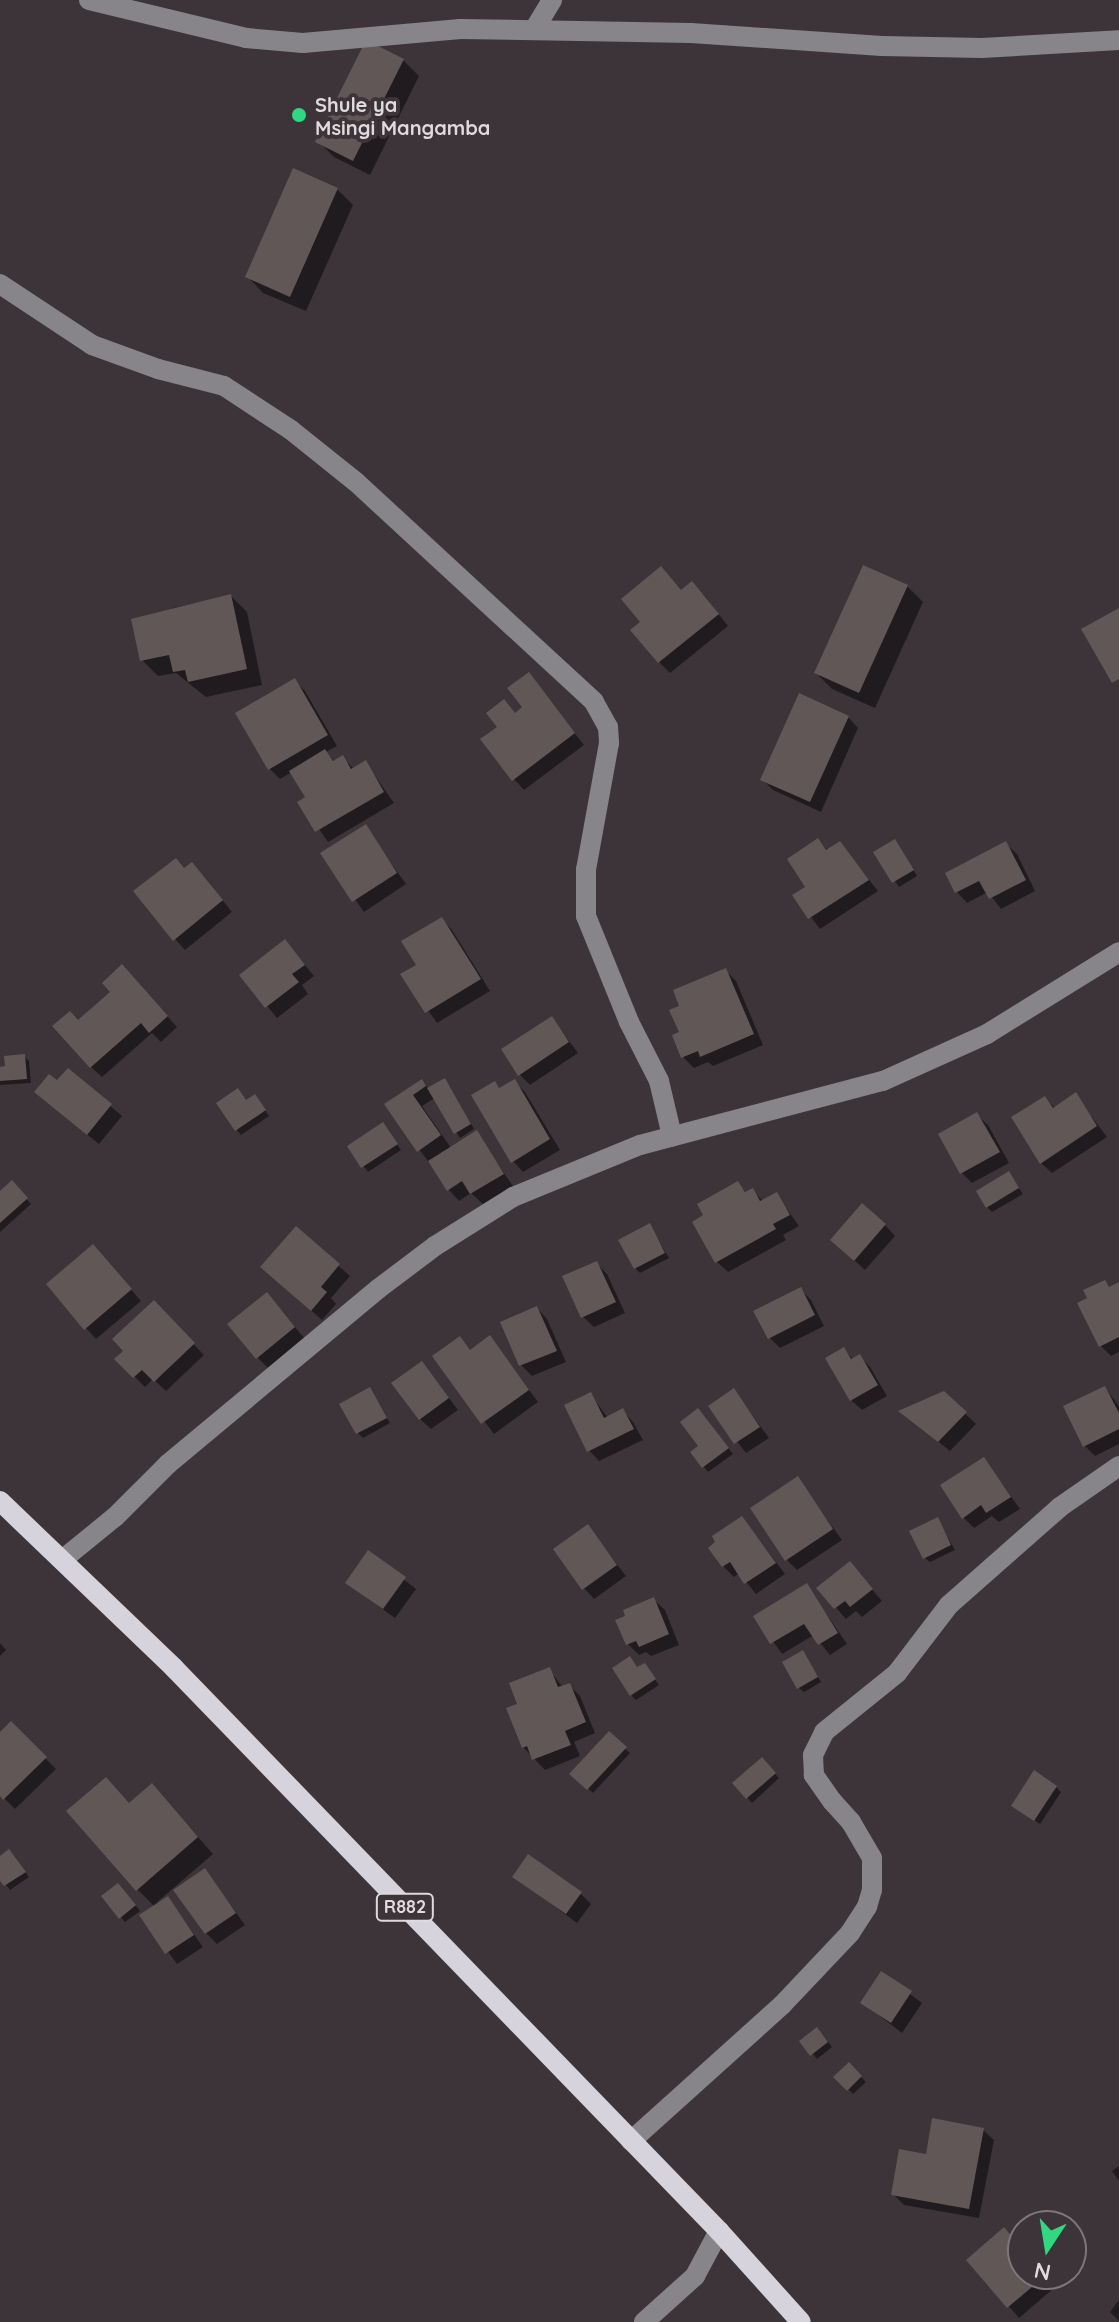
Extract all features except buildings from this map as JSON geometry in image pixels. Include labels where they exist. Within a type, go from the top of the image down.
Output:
[{"type":"main road","name":"R882","points":[[0,1501],[174,1668],[719,2231],[801,2322]]},
{"type":"street","points":[[89,0],[246,38],[303,43],[460,29],[691,33],[882,46],[982,48],[1119,40]]},
{"type":"street","points":[[534,30],[552,0]]},
{"type":"street","points":[[0,284],[92,345],[158,369],[224,386],[291,430],[356,482],[594,702],[608,727],[609,743],[586,869],[586,916],[623,1008],[659,1081],[672,1136]]},
{"type":"street","points":[[62,1560],[200,1437],[435,1246],[513,1197],[574,1170],[672,1136],[855,1089],[944,1056],[1032,1009],[1119,952]]},
{"type":"street","points":[[631,2141],[782,2005],[850,1933],[867,1907],[872,1890],[872,1858],[851,1822],[814,1775],[813,1755],[824,1732],[891,1680],[949,1605],[1060,1507],[1119,1466]]},
{"type":"street","points":[[644,2322],[695,2276],[719,2231]]},
{"type":"place","name":"Shule ya Msingi Mangamba","points":[[299,115]]}]
